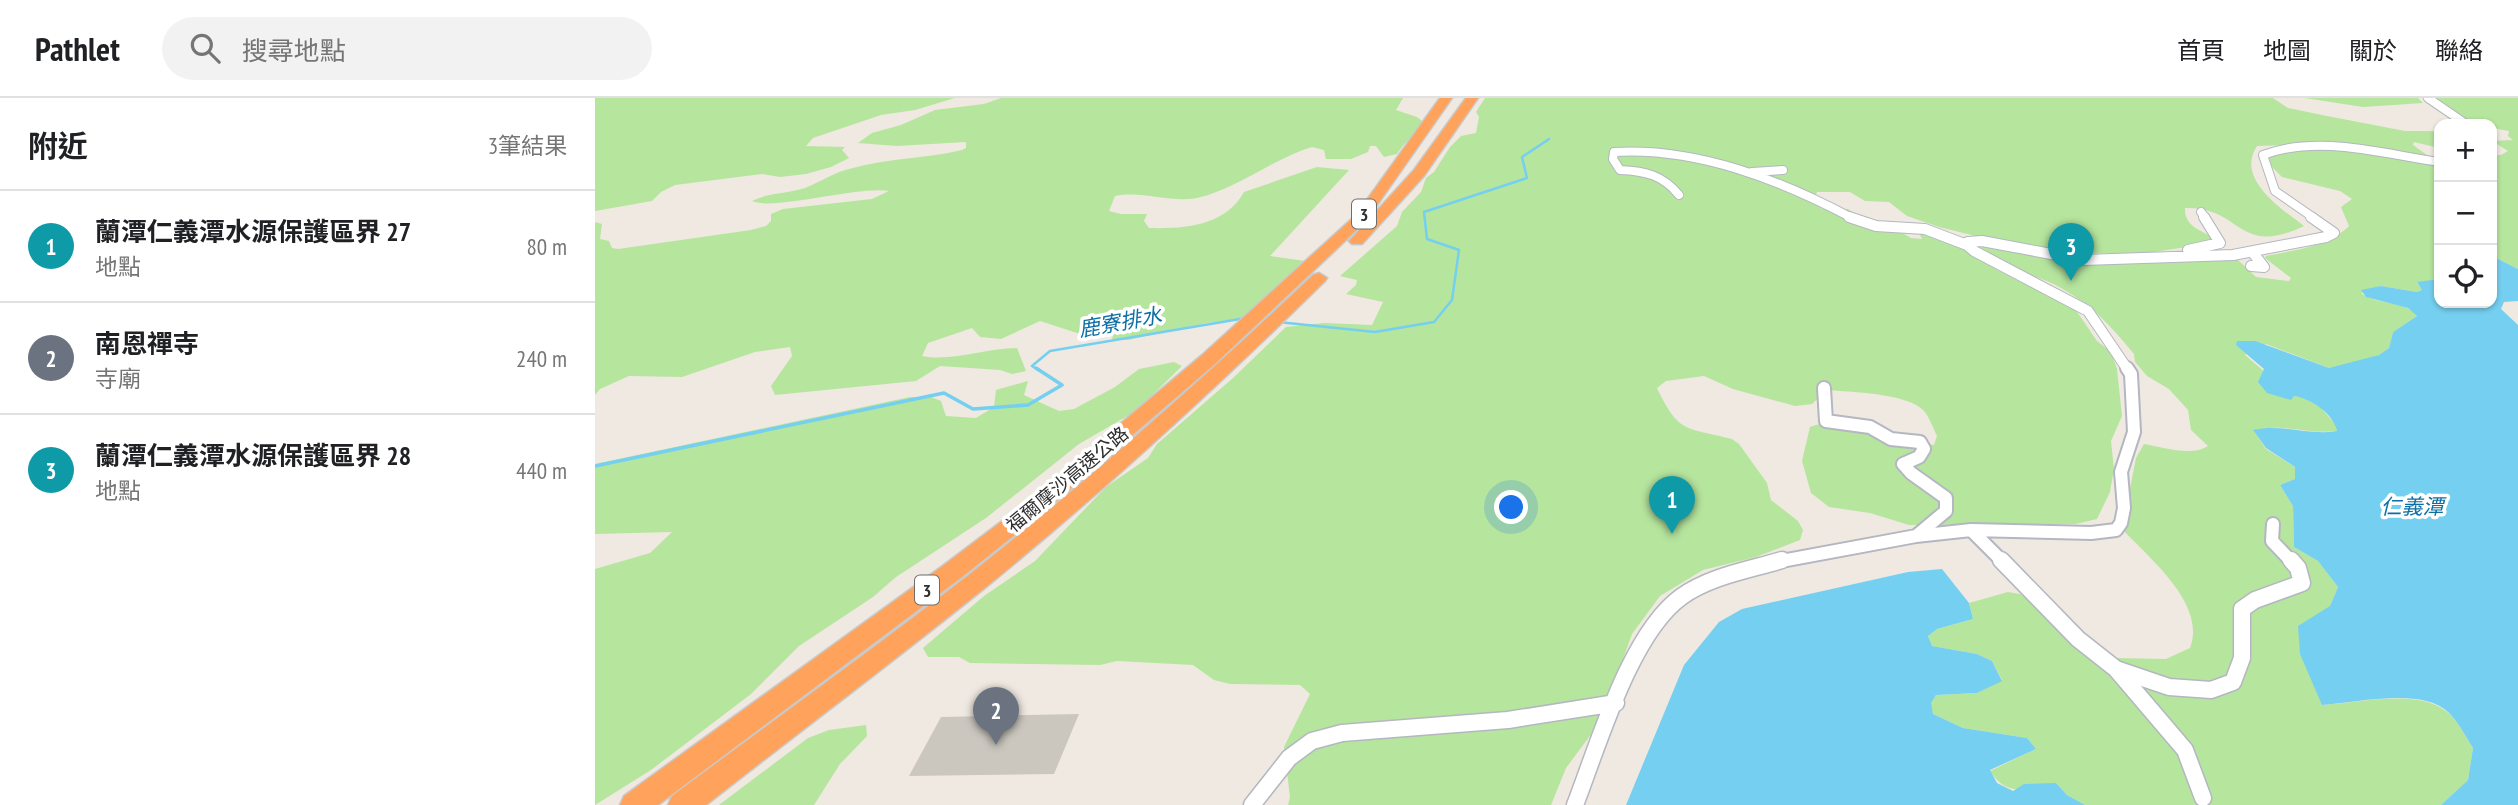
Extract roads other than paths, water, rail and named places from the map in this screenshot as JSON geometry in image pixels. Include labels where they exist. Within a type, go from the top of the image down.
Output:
[{"type":"highway","name":"福爾摩沙高速公路","points":[[1307,279],[1361,218],[1438,113],[1446,98]]},
{"type":"highway","name":"福爾摩沙高速公路","points":[[683,805],[977,580],[1307,279],[1379,220],[1436,149],[1472,98]]},
{"type":"highway","name":"福爾摩沙高速公路","points":[[635,805],[973,556],[1218,363]]},
{"type":"street","points":[[2428,98],[2459,119]]},
{"type":"street","points":[[1967,245],[1968,242],[1982,241],[2083,260],[2253,253],[2334,233],[2275,191],[2263,155],[2271,150],[2287,147],[2346,149],[2434,161]]},
{"type":"street","points":[[1575,805],[1634,655],[1665,611],[1682,596],[1709,581],[1740,570],[1798,556],[1916,536],[1971,530],[2091,533],[2116,530],[2121,523],[2124,508],[2121,472],[2134,432],[2131,374],[2088,311],[1967,245],[1925,229],[1876,226],[1853,219],[1804,193],[1716,163],[1647,150],[1614,152],[1613,159],[1620,170],[1650,172],[1671,184],[1679,195]]},
{"type":"street","points":[[1745,172],[1783,170]]},
{"type":"street","points":[[2179,257],[2179,252],[2220,243],[2201,212]]},
{"type":"street","points":[[2251,266],[2264,267],[2253,253]]},
{"type":"street","points":[[1824,388],[1826,421],[1870,427],[1891,439],[1920,442],[1924,449],[1919,457],[1903,464],[1946,498],[1946,511],[1916,536]]},
{"type":"street","points":[[2116,669],[2169,687],[2211,690],[2233,682],[2242,658],[2242,610],[2250,600],[2288,591],[2302,583],[2298,568],[2272,541],[2273,524]]},
{"type":"street","points":[[1971,530],[2078,639],[2116,669],[2185,750],[2203,798]]},
{"type":"street","points":[[1252,805],[1289,758],[1312,741],[1342,733],[1508,720],[1616,703]]},
{"type":"water","name":"仁義潭","points":[[2497,258],[2518,269],[2518,301],[2504,302],[2501,309],[2518,325],[2518,805],[2441,805],[2468,780],[2473,748],[2448,712],[2436,704],[2422,700],[2388,698],[2322,705],[2300,654],[2298,626],[2330,606],[2338,587],[2318,561],[2294,547],[2293,506],[2280,485],[2295,479],[2295,467],[2266,448],[2253,430],[2274,428],[2337,431],[2331,419],[2314,403],[2300,397],[2294,396],[2291,400],[2267,393],[2258,382],[2264,369],[2236,345],[2237,341],[2255,341],[2329,368],[2379,355],[2389,348],[2393,332],[2417,316],[2408,308],[2366,297],[2361,290],[2381,286],[2417,292],[2422,290],[2417,282],[2434,280],[2434,308],[2497,308]]},
{"type":"water","points":[[1942,569],[1969,603],[1973,619],[1937,629],[1928,636],[1932,646],[1977,654],[1992,661],[2002,681],[1977,693],[1936,695],[1931,703],[1933,714],[1963,728],[2027,738],[2036,749],[1990,770],[1997,783],[2013,791],[2024,784],[2056,783],[2067,795],[2085,805],[1626,805],[1684,665],[1719,622],[1742,609],[1908,572]]},
{"type":"waterway","name":"鹿寮排水","points":[[1278,322],[1375,332],[1434,322],[1452,300],[1459,250],[1427,239],[1424,212],[1527,178],[1522,157],[1549,139]]},
{"type":"waterway","name":"鹿寮排水","points":[[1038,370],[1032,366],[1050,351],[1246,318]]},
{"type":"waterway","name":"鹿寮排水","points":[[595,466],[944,393],[973,409],[1028,405],[1062,385],[1036,368]]},
{"type":"place","name":"蘭潭仁義潭水源保護區界 28","points":[[2071,281]]},
{"type":"place","name":"蘭潭仁義潭水源保護區界 27","points":[[1672,534]]},
{"type":"place","name":"南恩禪寺","points":[[996,745]]}]
